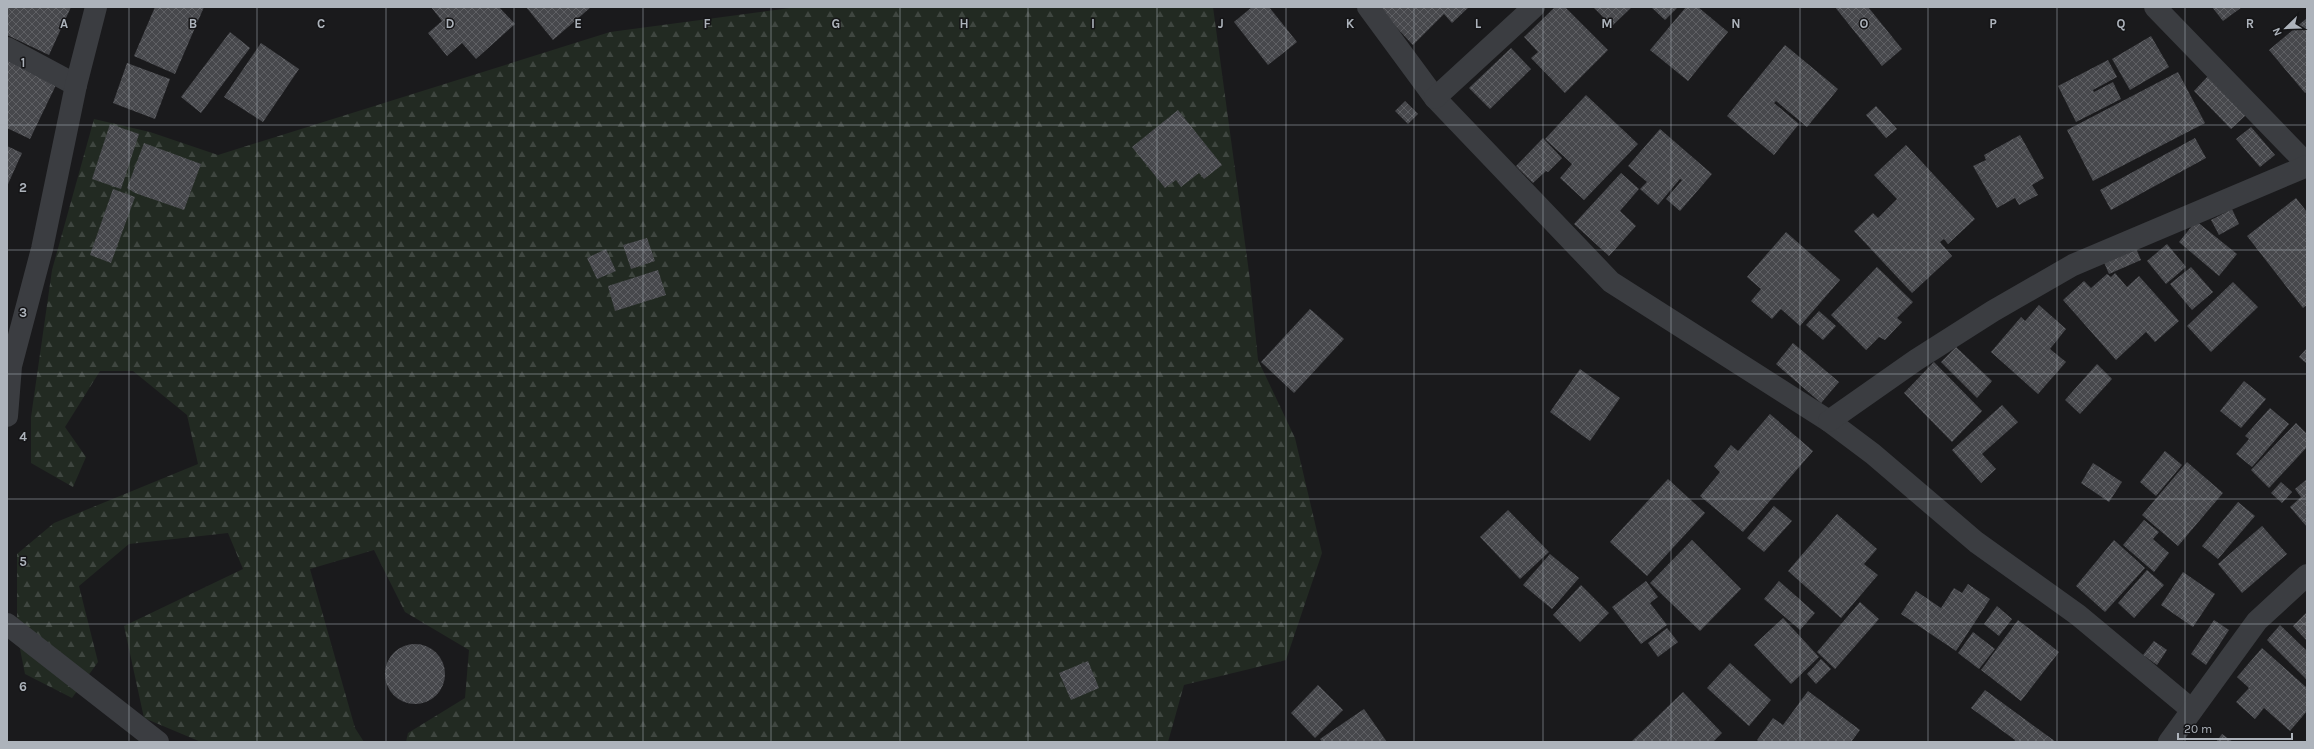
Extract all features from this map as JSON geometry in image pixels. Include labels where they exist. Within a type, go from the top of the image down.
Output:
[{"type":"street","points":[[7,416],[9,365],[42,249],[76,85],[96,7]]},
{"type":"street","points":[[1368,7],[1435,98],[1611,282],[1829,421],[1874,454],[1976,542],[2078,615],[2192,710]]},
{"type":"street","points":[[1435,98],[1534,7]]},
{"type":"street","points":[[1829,421],[1916,360],[1993,312],[2073,265],[2307,165],[2156,7]]},
{"type":"street","points":[[7,48],[76,85]]},
{"type":"street","points":[[2169,742],[2257,621],[2307,575]]},
{"type":"street","points":[[7,624],[158,742]]},
{"type":"green space","points":[[797,7],[1213,7],[1250,280],[1258,360],[1295,438],[1322,553],[1286,660],[1184,685],[1168,742],[406,742],[408,733],[465,698],[469,650],[405,612],[374,550],[310,569],[355,728],[364,742],[201,742],[144,718],[124,626],[243,569],[228,533],[129,544],[79,586],[98,662],[72,698],[25,674],[17,634],[17,554],[54,523],[198,464],[187,415],[133,371],[100,371],[65,427],[86,457],[73,487],[31,463],[31,417],[52,270],[94,119],[150,132],[218,155],[610,32]]},
{"type":"building","points":[[7,7],[71,7],[49,55],[7,35]]},
{"type":"building","points":[[155,7],[204,7],[175,74],[134,56]]},
{"type":"building","points":[[431,7],[499,7],[515,24],[476,59],[462,43],[447,56],[428,33],[442,21]]},
{"type":"building","points":[[526,7],[591,7],[553,40]]},
{"type":"building","points":[[1252,7],[1269,7],[1297,42],[1268,65],[1234,22]]},
{"type":"building","points":[[1383,7],[1469,7],[1452,23],[1444,14],[1413,45],[1380,10]]},
{"type":"building","points":[[1555,7],[1565,7],[1608,50],[1565,93],[1531,58],[1538,52],[1524,37]]},
{"type":"building","points":[[1593,7],[1632,7],[1612,26]]},
{"type":"building","points":[[1651,7],[1678,7],[1665,20]]},
{"type":"building","points":[[1686,7],[1698,7],[1728,32],[1688,81],[1650,50]]},
{"type":"building","points":[[1835,7],[1868,7],[1902,49],[1882,66]]},
{"type":"building","points":[[2212,7],[2242,7],[2223,21]]},
{"type":"building","points":[[2307,18],[2307,92],[2305,93],[2269,50]]},
{"type":"building","points":[[230,32],[250,48],[201,113],[181,97]]},
{"type":"building","points":[[2151,36],[2169,67],[2130,90],[2112,59]]},
{"type":"building","points":[[261,43],[299,69],[263,122],[224,97]]},
{"type":"building","points":[[1785,45],[1838,89],[1807,127],[1776,101],[1774,103],[1799,124],[1774,155],[1727,116]]},
{"type":"building","points":[[1511,48],[1531,69],[1490,109],[1469,88]]},
{"type":"building","points":[[7,60],[56,85],[30,139],[7,128]]},
{"type":"building","points":[[2108,60],[2117,77],[2093,90],[2094,92],[2113,82],[2121,99],[2076,122],[2058,86]]},
{"type":"building","points":[[127,63],[170,79],[155,119],[113,103]]},
{"type":"building","points":[[2178,72],[2205,123],[2093,181],[2067,130]]},
{"type":"building","points":[[2209,75],[2247,114],[2231,129],[2194,91]]},
{"type":"building","points":[[1586,95],[1638,144],[1584,200],[1560,178],[1572,164],[1545,139]]},
{"type":"building","points":[[1405,101],[1418,114],[1408,124],[1395,111]]},
{"type":"building","points":[[1876,106],[1897,129],[1886,138],[1866,115]]},
{"type":"building","points":[[1178,110],[1222,165],[1204,179],[1199,173],[1181,187],[1176,180],[1165,188],[1132,147]]},
{"type":"building","points":[[110,124],[139,134],[121,189],[92,179]]},
{"type":"building","points":[[2251,127],[2275,155],[2260,167],[2236,139]]},
{"type":"building","points":[[1660,129],[1712,174],[1680,211],[1666,199],[1682,180],[1680,179],[1658,205],[1640,189],[1647,182],[1628,166]]},
{"type":"building","points":[[2020,135],[2044,178],[2032,185],[2038,195],[2019,205],[2015,198],[1997,208],[1973,166],[1986,160],[1984,155]]},
{"type":"building","points":[[1543,138],[1562,158],[1548,172],[1546,171],[1533,183],[1516,166]]},
{"type":"building","points":[[2195,138],[2206,158],[2111,210],[2100,190]]},
{"type":"building","points":[[144,143],[201,164],[184,210],[135,193],[127,188]]},
{"type":"building","points":[[1906,145],[1975,219],[1948,244],[1944,239],[1940,242],[1952,256],[1912,293],[1854,231],[1873,213],[1878,218],[1897,199],[1874,175]]},
{"type":"building","points":[[7,146],[22,153],[8,184],[7,184]]},
{"type":"building","points":[[1621,173],[1639,189],[1620,211],[1636,226],[1609,256],[1574,224]]},
{"type":"building","points":[[113,189],[135,197],[111,263],[90,255]]},
{"type":"building","points":[[2296,198],[2307,212],[2307,305],[2303,308],[2247,236]]},
{"type":"building","points":[[2232,209],[2239,224],[2219,235],[2211,220]]},
{"type":"building","points":[[2196,221],[2237,254],[2219,276],[2179,242]]},
{"type":"building","points":[[1786,232],[1840,280],[1800,326],[1781,309],[1772,319],[1751,301],[1761,289],[1747,277]]},
{"type":"building","points":[[647,238],[655,261],[631,269],[623,245]]},
{"type":"building","points":[[2167,244],[2186,267],[2166,284],[2147,261]]},
{"type":"building","points":[[2135,246],[2141,260],[2109,274],[2103,260]]},
{"type":"building","points":[[606,249],[616,271],[597,279],[587,258]]},
{"type":"building","points":[[1877,267],[1913,302],[1897,318],[1902,322],[1885,340],[1879,337],[1866,350],[1831,315]]},
{"type":"building","points":[[2191,267],[2213,292],[2192,310],[2170,284]]},
{"type":"building","points":[[658,270],[666,295],[615,311],[608,286]]},
{"type":"building","points":[[2115,273],[2127,287],[2139,276],[2179,321],[2155,342],[2146,332],[2116,360],[2063,300],[2084,281],[2091,288],[2107,274],[2111,277]]},
{"type":"building","points":[[2233,282],[2258,307],[2211,352],[2187,326]]},
{"type":"building","points":[[2039,305],[2066,329],[2050,349],[2066,362],[2038,394],[1991,352],[2021,317],[2025,321]]},
{"type":"building","points":[[1310,309],[1344,339],[1294,393],[1261,362]]},
{"type":"building","points":[[1819,311],[1836,326],[1823,340],[1806,325]]},
{"type":"building","points":[[1793,343],[1839,382],[1821,403],[1776,364]]},
{"type":"building","points":[[1956,347],[1992,381],[1977,398],[1941,362]]},
{"type":"building","points":[[2307,348],[2307,364],[2299,357]]},
{"type":"building","points":[[1934,362],[1982,411],[1952,442],[1904,393]]},
{"type":"building","points":[[2097,364],[2112,379],[2080,414],[2065,400]]},
{"type":"building","points":[[1580,369],[1620,398],[1590,441],[1550,412]]},
{"type":"building","points":[[2244,381],[2266,399],[2241,428],[2220,411]]},
{"type":"building","points":[[2002,405],[2018,422],[1982,454],[1996,469],[1981,483],[1952,450]]},
{"type":"building","points":[[2270,408],[2289,424],[2252,467],[2236,454],[2249,439],[2245,436]]},
{"type":"building","points":[[1770,414],[1813,451],[1743,532],[1700,496],[1720,472],[1714,466],[1731,445],[1738,451]]},
{"type":"building","points":[[2296,423],[2307,434],[2307,447],[2269,488],[2251,470]]},
{"type":"building","points":[[2165,451],[2182,465],[2156,496],[2140,482]]},
{"type":"building","points":[[2187,462],[2223,493],[2178,546],[2142,515]]},
{"type":"building","points":[[2093,463],[2122,482],[2109,502],[2081,483]]},
{"type":"building","points":[[1668,479],[1705,513],[1647,576],[1610,542]]},
{"type":"building","points":[[2307,479],[2307,527],[2290,507],[2301,497],[2295,489]]},
{"type":"building","points":[[2281,482],[2292,492],[2282,503],[2271,493]]},
{"type":"building","points":[[2238,502],[2255,516],[2218,559],[2202,546]]},
{"type":"building","points":[[1774,506],[1792,521],[1764,552],[1747,538]]},
{"type":"building","points":[[1508,510],[1549,552],[1520,579],[1480,537]]},
{"type":"building","points":[[1837,514],[1877,549],[1864,564],[1878,575],[1841,618],[1788,571]]},
{"type":"building","points":[[2144,520],[2159,532],[2153,539],[2169,553],[2154,572],[2123,545]]},
{"type":"building","points":[[2262,526],[2287,554],[2242,593],[2218,564]]},
{"type":"building","points":[[1692,540],[1741,589],[1700,631],[1650,583]]},
{"type":"building","points":[[2114,540],[2145,568],[2105,612],[2076,586]]},
{"type":"building","points":[[1550,554],[1579,578],[1552,609],[1523,585]]},
{"type":"building","points":[[2147,570],[2164,585],[2134,618],[2118,603]]},
{"type":"building","points":[[2183,572],[2215,594],[2193,627],[2161,605]]},
{"type":"building","points":[[1646,581],[1658,597],[1650,603],[1667,625],[1641,644],[1612,607]]},
{"type":"building","points":[[1779,581],[1815,613],[1800,630],[1764,599]]},
{"type":"building","points":[[1968,584],[1990,599],[1956,651],[1901,614],[1916,591],[1941,608],[1954,588],[1962,593]]},
{"type":"building","points":[[1581,585],[1609,613],[1580,642],[1553,615]]},
{"type":"building","points":[[1860,602],[1879,619],[1835,669],[1817,652]]},
{"type":"building","points":[[1997,606],[2012,619],[1999,636],[1984,624]]},
{"type":"building","points":[[2307,612],[2307,641],[2293,626]]},
{"type":"building","points":[[1783,618],[1819,657],[1791,684],[1754,645]]},
{"type":"building","points":[[2018,620],[2059,652],[2021,701],[1981,670]]},
{"type":"building","points":[[2214,620],[2229,630],[2206,665],[2191,654]]},
{"type":"building","points":[[2280,625],[2307,651],[2307,680],[2267,640]]},
{"type":"building","points":[[1667,628],[1678,642],[1658,657],[1648,643]]},
{"type":"building","points":[[1973,632],[1995,649],[1979,669],[1958,653]]},
{"type":"building","points":[[2154,641],[2167,650],[2157,665],[2143,655]]},
{"type":"building","points":[[415,644],[432,649],[440,657],[445,674],[440,691],[432,699],[415,704],[398,699],[390,691],[385,674],[390,657],[398,649]]},
{"type":"building","points":[[2262,648],[2307,688],[2307,711],[2290,731],[2264,708],[2255,719],[2236,702],[2249,688],[2237,677]]},
{"type":"building","points":[[1821,659],[1831,669],[1816,684],[1807,674]]},
{"type":"building","points":[[1088,661],[1099,688],[1071,700],[1059,673]]},
{"type":"building","points":[[1730,663],[1771,700],[1749,726],[1707,688]]},
{"type":"building","points":[[1318,685],[1343,710],[1315,738],[1291,713]]},
{"type":"building","points":[[1985,690],[2056,742],[2014,742],[2015,740],[1971,708]]},
{"type":"building","points":[[1808,691],[1860,730],[1851,742],[1759,742],[1757,740],[1773,718],[1783,725]]},
{"type":"building","points":[[1683,692],[1722,733],[1713,742],[1631,742]]},
{"type":"building","points":[[1364,709],[1387,742],[1322,742],[1320,739]]},
{"type":"building","points":[[2222,734],[2233,742],[2216,742]]}]
